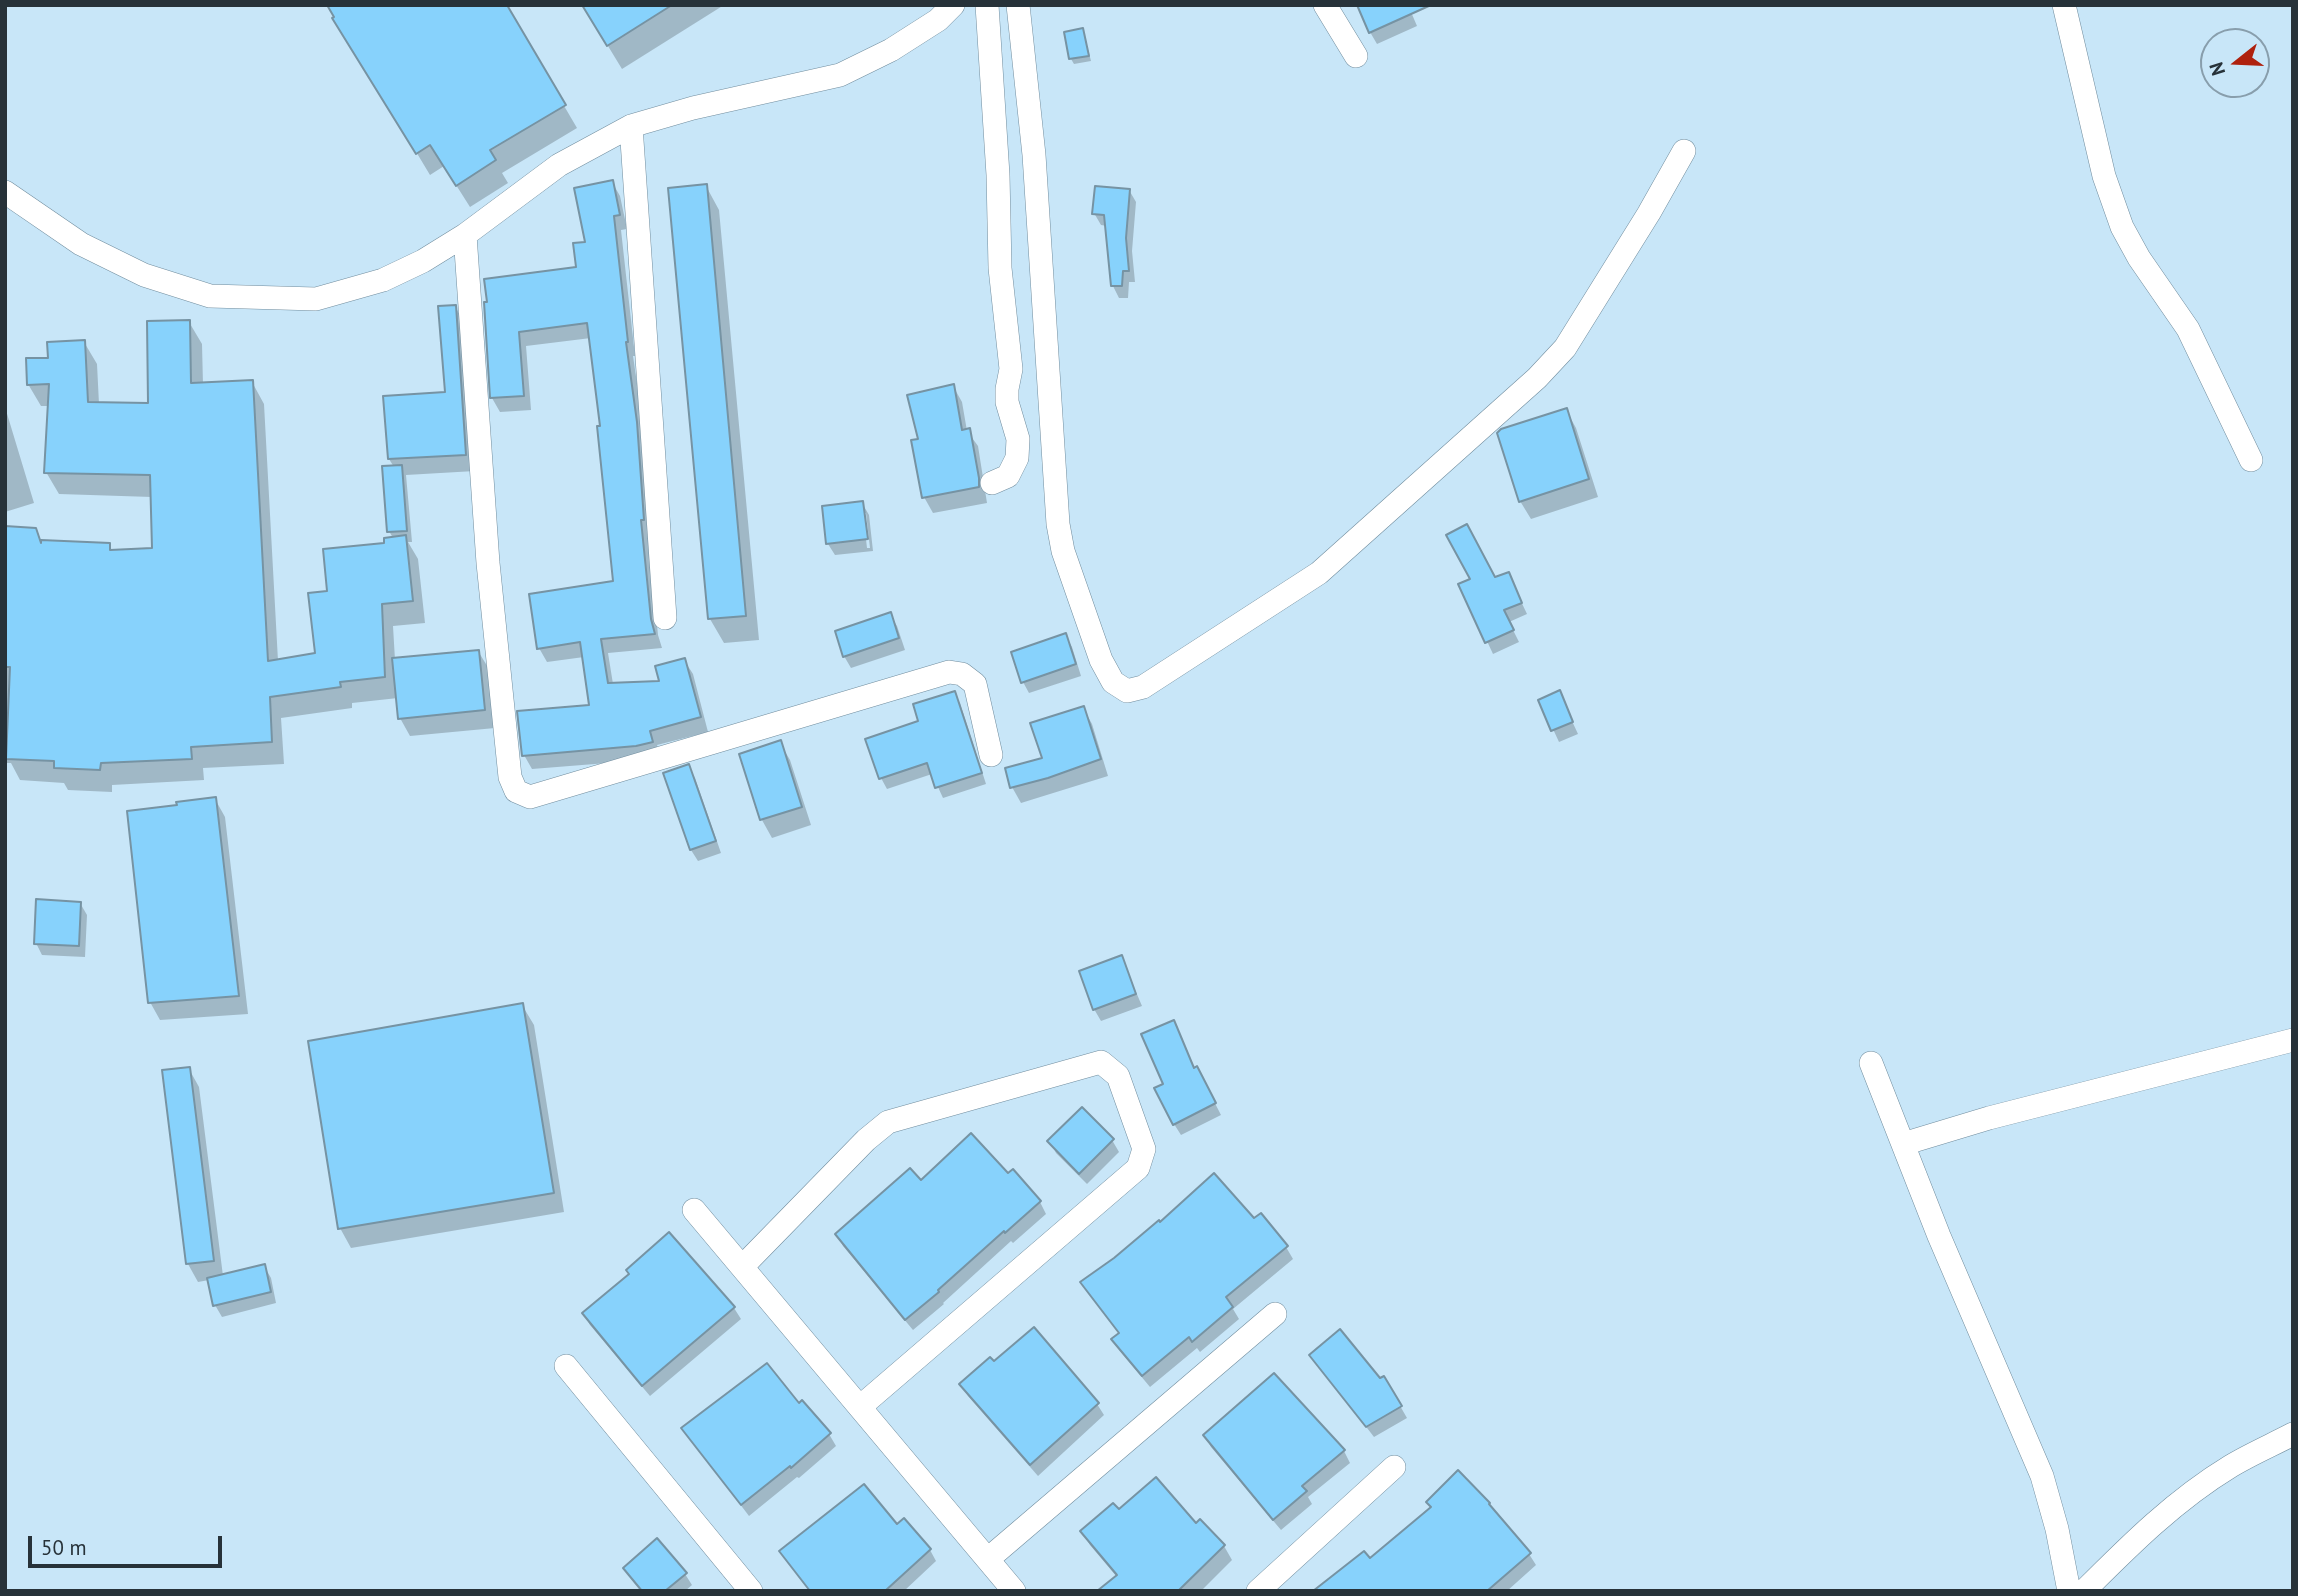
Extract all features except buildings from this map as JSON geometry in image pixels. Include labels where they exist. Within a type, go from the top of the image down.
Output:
[{"type":"street","points":[[5,192],[81,244],[144,275],[210,296],[316,299],[383,280],[423,261],[465,235],[559,164],[631,126],[692,108],[839,75],[891,50],[938,20],[953,5]]},
{"type":"street","points":[[987,5],[998,175],[1000,268],[1011,369],[1007,402],[1018,439],[1017,458],[1008,476],[992,483]]},
{"type":"street","points":[[1018,5],[1034,155],[1060,538],[1101,660],[1113,682],[1127,691],[1143,687],[1318,573],[1537,378],[1565,348],[1684,151]]},
{"type":"street","points":[[1325,5],[1356,56]]},
{"type":"street","points":[[2064,5],[2104,176],[2122,227],[2139,258],[2188,330],[2251,460]]},
{"type":"street","points":[[631,126],[666,618]]},
{"type":"street","points":[[465,235],[488,563],[510,777],[516,791],[530,797],[949,673],[962,674],[975,684],[991,755]]},
{"type":"street","points":[[1903,1144],[1989,1118],[2293,1040]]},
{"type":"street","points":[[742,1267],[866,1140],[888,1122],[1101,1062],[1118,1076],[1144,1149],[1138,1168],[861,1406]]},
{"type":"street","points":[[1871,1063],[1939,1236],[2042,1476],[2057,1529],[2069,1591]]},
{"type":"street","points":[[694,1210],[1014,1591]]},
{"type":"street","points":[[988,1559],[1275,1314]]},
{"type":"street","points":[[566,1366],[751,1591]]},
{"type":"street","points":[[2084,1591],[2151,1525],[2185,1497],[2231,1466],[2293,1434]]},
{"type":"street","points":[[1258,1591],[1394,1467]]}]
